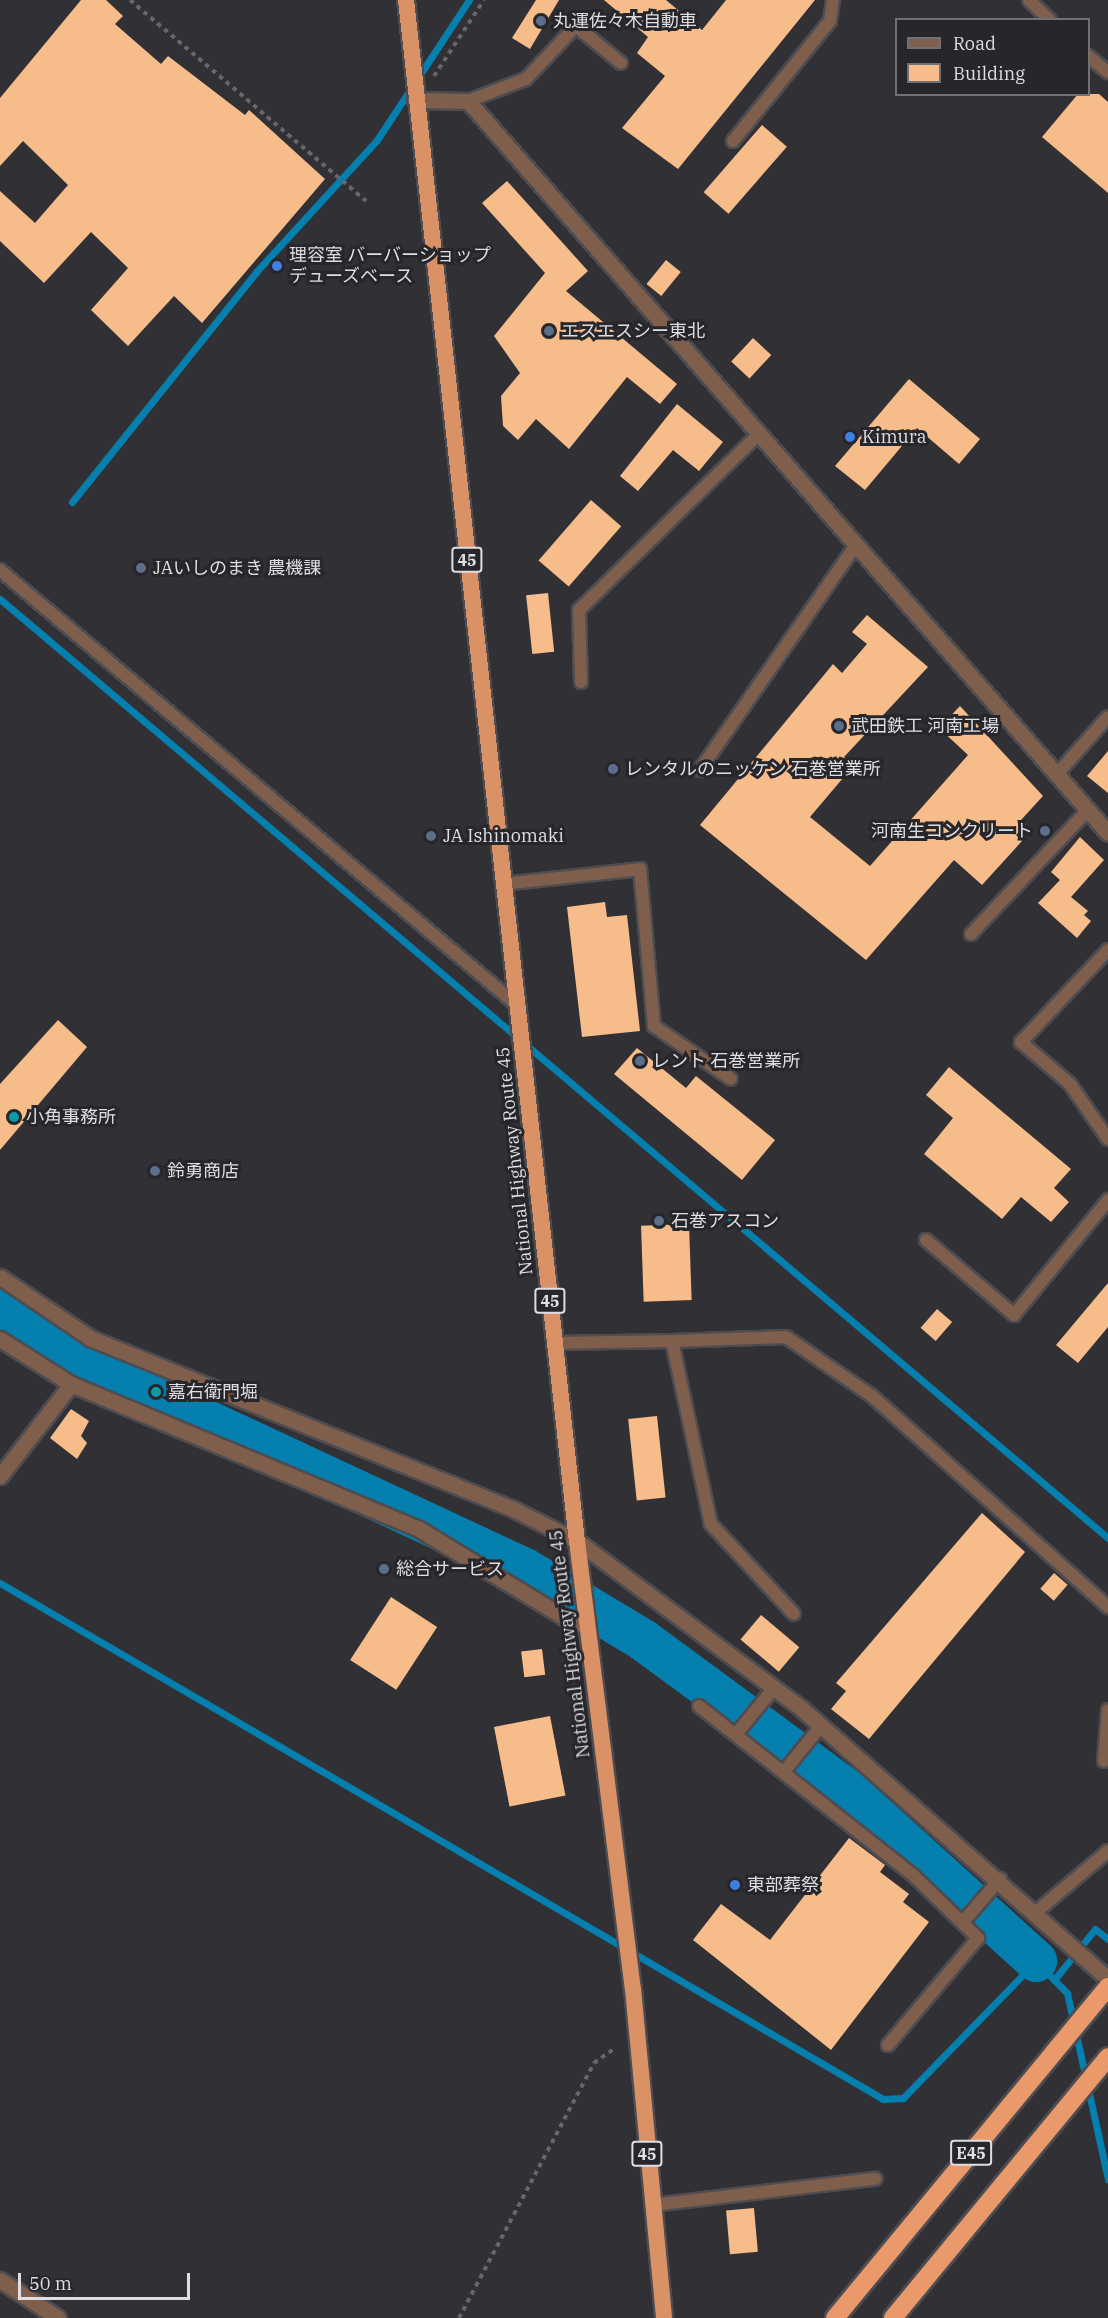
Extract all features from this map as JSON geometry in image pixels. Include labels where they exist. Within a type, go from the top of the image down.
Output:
[{"type":"highway","name":"National Highway Route 45","points":[[406,0],[415,99],[577,1542],[633,1989],[664,2318]]},
{"type":"highway","name":"E45","points":[[835,2318],[1108,1987]]},
{"type":"highway","name":"E45","points":[[893,2318],[1108,2057]]},
{"type":"street","points":[[415,99],[468,101],[1056,774],[1107,828]]},
{"type":"street","points":[[0,1277],[90,1338],[515,1510],[577,1542],[820,1726],[999,1880],[1108,1979]]},
{"type":"street","points":[[0,1339],[71,1384],[419,1529],[567,1619],[587,1626]]},
{"type":"street","points":[[0,1476],[71,1384]]},
{"type":"street","points":[[0,2280],[58,2318]]},
{"type":"lane","points":[[733,141],[830,21],[833,0]]},
{"type":"lane","points":[[1029,0],[1048,18]]},
{"type":"lane","points":[[468,101],[526,79],[576,26],[621,63]]},
{"type":"lane","points":[[1090,57],[1108,72]]},
{"type":"lane","points":[[581,682],[579,610],[759,434]]},
{"type":"lane","points":[[700,770],[856,545]]},
{"type":"lane","points":[[0,570],[518,1013]]},
{"type":"lane","points":[[1056,774],[1108,717]]},
{"type":"lane","points":[[971,934],[1088,810]]},
{"type":"lane","points":[[503,884],[640,868],[654,1026],[731,1079]]},
{"type":"lane","points":[[1108,950],[1021,1042],[1070,1084],[1108,1139]]},
{"type":"lane","points":[[926,1240],[1014,1315],[1108,1200]]},
{"type":"lane","points":[[555,1343],[786,1337],[872,1396],[1108,1606]]},
{"type":"lane","points":[[672,1341],[711,1524],[794,1614]]},
{"type":"lane","points":[[737,1733],[773,1689]]},
{"type":"lane","points":[[699,1706],[786,1769],[963,1922],[978,1938],[888,2045]]},
{"type":"lane","points":[[1104,1761],[1108,1710]]},
{"type":"lane","points":[[786,1769],[820,1726]]},
{"type":"lane","points":[[1035,1913],[1108,1851]]},
{"type":"lane","points":[[963,1922],[999,1880]]},
{"type":"lane","points":[[652,2205],[875,2179]]},
{"type":"path","points":[[130,0],[366,201]]},
{"type":"path","points":[[415,99],[484,0]]},
{"type":"path","points":[[459,2318],[588,2074],[600,2054],[614,2049]]},
{"type":"building","points":[[81,0],[106,0],[123,16],[115,24],[161,64],[168,56],[245,115],[249,110],[325,179],[202,323],[174,296],[128,346],[91,310],[128,268],[91,232],[44,283],[0,241],[0,191],[35,223],[68,185],[23,141],[0,166],[0,98]]},
{"type":"building","points":[[536,0],[559,0],[530,49],[512,38]]},
{"type":"building","points":[[604,0],[666,0],[702,30],[726,0],[815,0],[678,169],[622,128],[665,76],[637,53],[648,37]]},
{"type":"building","points":[[1099,94],[1108,102],[1108,193],[1042,137],[1076,96]]},
{"type":"building","points":[[762,125],[787,147],[729,214],[704,192]]},
{"type":"building","points":[[507,181],[588,271],[566,291],[677,384],[660,404],[627,377],[569,449],[536,419],[518,440],[503,426],[501,396],[520,373],[494,336],[545,273],[482,203]]},
{"type":"building","points":[[666,260],[681,272],[661,296],[646,284]]},
{"type":"building","points":[[753,338],[771,355],[749,378],[731,361]]},
{"type":"building","points":[[909,379],[980,439],[959,464],[917,428],[865,490],[835,466]]},
{"type":"building","points":[[677,404],[723,442],[699,471],[673,450],[638,491],[620,476]]},
{"type":"building","points":[[591,500],[621,526],[569,587],[539,560]]},
{"type":"building","points":[[548,593],[554,652],[532,654],[526,595]]},
{"type":"building","points":[[867,615],[928,667],[844,757],[854,765],[810,817],[870,866],[968,755],[939,728],[960,706],[1043,796],[1021,820],[1026,824],[1016,835],[1022,841],[982,885],[954,860],[866,960],[700,825],[833,664],[842,673],[867,644],[852,632]]},
{"type":"building","points":[[1108,751],[1108,793],[1087,776]]},
{"type":"building","points":[[1080,837],[1104,860],[1071,897],[1088,911],[1084,915],[1091,921],[1077,938],[1038,903],[1060,880],[1051,872]]},
{"type":"building","points":[[605,902],[607,917],[627,915],[640,1031],[582,1037],[567,907]]},
{"type":"building","name":"小角事務所","points":[[58,1020],[87,1047],[0,1150],[0,1084]]},
{"type":"building","points":[[637,1048],[686,1088],[696,1076],[775,1140],[742,1180],[614,1074]]},
{"type":"building","points":[[949,1067],[1071,1169],[1054,1188],[1069,1202],[1051,1222],[1021,1197],[1002,1219],[924,1154],[953,1118],[926,1095]]},
{"type":"building","points":[[689,1224],[692,1300],[644,1302],[641,1226]]},
{"type":"building","points":[[1108,1283],[1108,1327],[1078,1363],[1056,1345]]},
{"type":"building","points":[[937,1309],[952,1322],[936,1341],[921,1328]]},
{"type":"building","points":[[71,1409],[89,1421],[81,1436],[87,1443],[77,1459],[50,1438]]},
{"type":"building","points":[[657,1416],[666,1498],[637,1501],[628,1419]]},
{"type":"building","points":[[982,1513],[1025,1552],[869,1739],[831,1709],[846,1691],[836,1683]]},
{"type":"building","points":[[1054,1573],[1068,1585],[1054,1601],[1040,1589]]},
{"type":"building","points":[[391,1597],[437,1627],[396,1690],[350,1660]]},
{"type":"building","points":[[761,1615],[799,1647],[779,1672],[740,1640]]},
{"type":"building","points":[[542,1649],[545,1675],[524,1677],[521,1652]]},
{"type":"building","points":[[550,1716],[565,1796],[510,1806],[494,1727]]},
{"type":"building","points":[[849,1838],[885,1865],[880,1872],[909,1894],[903,1902],[929,1922],[831,2050],[693,1940],[721,1904],[770,1940]]},
{"type":"building","points":[[754,2208],[758,2252],[730,2254],[726,2210]]},
{"type":"waterway","points":[[72,502],[256,272],[377,140],[469,0]]},
{"type":"waterway","points":[[0,599],[1108,1538]]},
{"type":"waterway","points":[[0,1309],[81,1362],[525,1569],[643,1640],[847,1790],[1036,1961]]},
{"type":"waterway","points":[[0,1583],[883,2099],[903,2098],[1036,1961],[1067,1993],[1108,2180]]},
{"type":"waterway","points":[[1054,1980],[1095,1929],[1108,1939]]},
{"type":"place","name":"丸運佐々木自動車","points":[[541,21]]},
{"type":"place","name":"理容室 バーバーショップ デューズベース","points":[[277,266]]},
{"type":"place","name":"エスエスシー東北","points":[[549,331]]},
{"type":"place","name":"Kimura","points":[[850,437]]},
{"type":"place","name":"JAいしのまき 農機課","points":[[141,568]]},
{"type":"place","name":"武田鉄工 河南工場","points":[[839,726]]},
{"type":"place","name":"レンタルのニッケン 石巻営業所","points":[[613,769]]},
{"type":"place","name":"河南生コンクリート","points":[[1045,831]]},
{"type":"place","name":"JA Ishinomaki","points":[[431,836]]},
{"type":"place","name":"レント 石巻営業所","points":[[640,1061]]},
{"type":"place","name":"小角事務所","points":[[14,1117]]},
{"type":"place","name":"鈴勇商店","points":[[155,1171]]},
{"type":"place","name":"石巻アスコン","points":[[659,1221]]},
{"type":"place","name":"嘉右衛門堀","points":[[156,1392]]},
{"type":"place","name":"総合サービス","points":[[384,1569]]},
{"type":"place","name":"東部葬祭","points":[[735,1885]]}]
